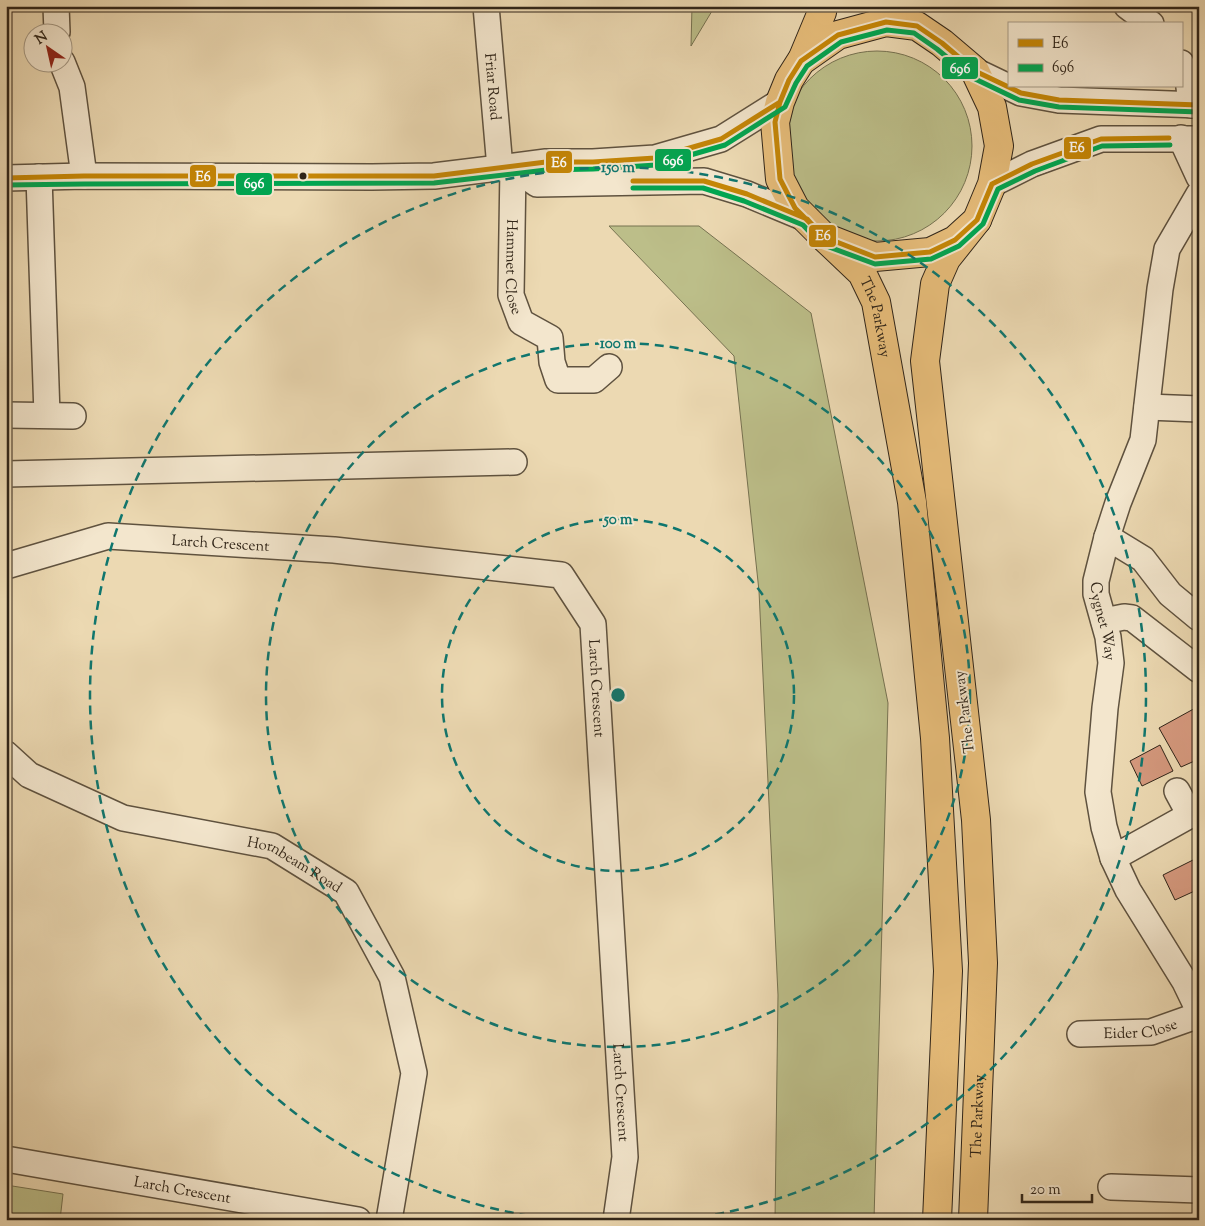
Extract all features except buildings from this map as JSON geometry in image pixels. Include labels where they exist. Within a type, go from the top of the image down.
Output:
[{"type":"highway","points":[[801,61],[823,6]]},
{"type":"highway","points":[[801,61],[838,35],[910,16],[975,71],[992,107],[1000,146],[992,184],[977,220],[955,240],[930,252],[875,257],[815,228]]},
{"type":"highway","name":"The Parkway","points":[[801,61],[789,80],[780,102],[775,122],[780,178],[795,208],[862,273],[876,302],[912,502],[935,738],[948,971],[937,1220]]},
{"type":"highway","name":"The Parkway","points":[[973,1220],[983,963],[976,820],[925,361],[935,284],[946,259],[977,220]]},
{"type":"street","points":[[56,6],[57,22]]},
{"type":"street","name":"Friar Road","points":[[486,6],[506,168]]},
{"type":"street","points":[[1127,6],[1147,22]]},
{"type":"street","points":[[1011,88],[1021,93],[1059,100],[1195,105],[1188,78],[1182,65]]},
{"type":"street","points":[[975,71],[1008,87]]},
{"type":"street","points":[[66,72],[72,87],[84,176]]},
{"type":"street","points":[[6,178],[84,176],[372,178],[434,176],[546,162],[593,162],[655,158],[721,139],[780,102]]},
{"type":"street","points":[[992,184],[1032,164],[1101,139],[1190,139],[1199,177]]},
{"type":"street","points":[[506,168],[537,184],[704,181],[747,194],[815,228]]},
{"type":"street","name":"Hammet Close","points":[[506,168],[511,295],[521,322],[550,338],[552,362],[558,380],[594,380],[609,368]]},
{"type":"street","points":[[38,177],[47,415]]},
{"type":"street","name":"Cygnet Way","points":[[1199,194],[1167,249],[1161,283],[1144,440],[1107,537],[1096,581],[1096,594],[1108,637],[1111,663],[1098,792],[1104,827],[1113,858],[1128,890],[1185,982],[1199,1011]]},
{"type":"street","points":[[1147,407],[1199,409]]},
{"type":"street","points":[[6,415],[73,416]]},
{"type":"street","points":[[6,474],[514,462]]},
{"type":"street","name":"Larch Crescent","points":[[6,566],[108,536],[334,550],[561,575],[593,624],[626,1157],[617,1219]]},
{"type":"street","points":[[1107,537],[1143,559],[1170,594],[1199,618]]},
{"type":"street","points":[[1170,594],[1199,593]]},
{"type":"street","points":[[1104,622],[1124,617],[1132,618],[1199,670]]},
{"type":"street","name":"Hornbeam Road","points":[[6,754],[29,775],[123,818],[272,846],[346,892],[392,977],[414,1073],[389,1220]]},
{"type":"street","points":[[1113,858],[1194,813],[1176,790]]},
{"type":"street","name":"Eider Close","points":[[1080,1034],[1151,1032],[1199,1015]]},
{"type":"street","name":"Larch Crescent","points":[[6,1159],[358,1220]]},
{"type":"street","points":[[1112,1187],[1199,1190]]},
{"type":"green space","points":[[692,6],[715,6],[691,46]]},
{"type":"green space","points":[[877,51],[913,58],[930,67],[944,79],[956,93],[965,110],[972,146],[965,182],[956,199],[944,213],[930,225],[913,234],[877,241],[841,234],[824,225],[810,213],[798,199],[789,182],[782,146],[789,110],[798,93],[810,79],[824,67],[841,58]]},
{"type":"green space","points":[[609,226],[699,226],[811,313],[888,703],[874,1220],[775,1220],[778,995],[759,591],[734,356]]},
{"type":"green space","points":[[6,1185],[63,1194],[60,1220],[6,1220]]},
{"type":"transit line","name":"E6","points":[[992,184],[977,220],[955,240],[930,252],[875,257],[824,237],[795,208],[780,179],[775,122],[780,102],[789,80],[801,61],[838,35],[886,22],[917,26],[942,43],[975,71],[1008,87]]},
{"type":"transit line","name":"696","points":[[6,185],[434,183],[546,170],[656,165],[725,145],[785,107],[796,83],[807,66],[841,42],[887,30],[914,33],[971,77],[1019,100],[1059,107],[1199,112]]},
{"type":"transit line","name":"E6","points":[[1011,88],[1021,93],[1059,100],[1199,105]]},
{"type":"transit line","name":"E6","points":[[6,178],[84,176],[434,176],[546,162],[593,162],[655,158],[721,139],[780,102]]},
{"type":"transit line","name":"E6","points":[[992,184],[1032,164],[1101,139],[1169,138]]},
{"type":"transit line","name":"696","points":[[633,188],[703,188],[744,201],[803,225],[821,244],[875,264],[931,259],[959,246],[983,224],[998,189],[1035,171],[1102,146],[1170,145]]},
{"type":"transit line","name":"E6","points":[[633,181],[704,181],[747,194],[807,219],[816,229]]}]
